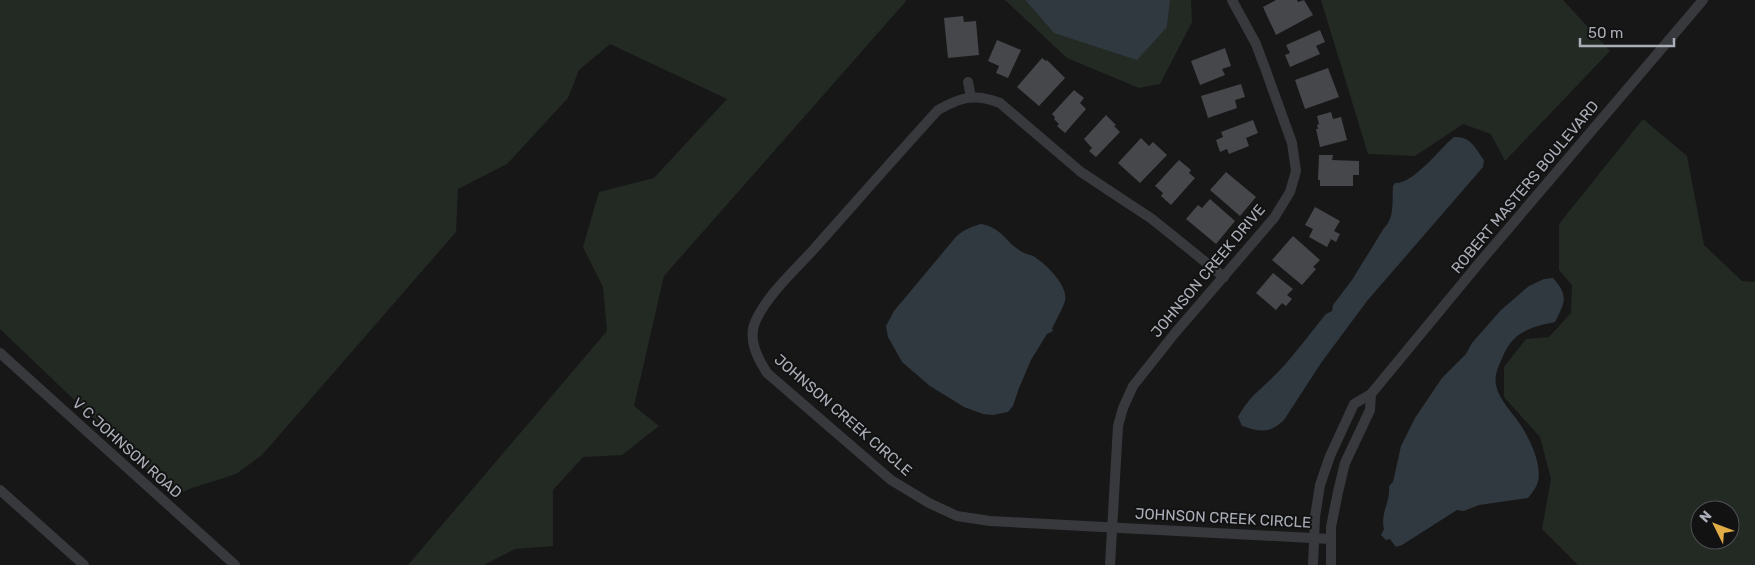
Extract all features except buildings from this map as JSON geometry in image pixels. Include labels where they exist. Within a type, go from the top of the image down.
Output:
[{"type":"street","name":"JOHNSON CREEK DRIVE","points":[[1110,565],[1118,426],[1123,408],[1133,386],[1152,361],[1274,218],[1290,192],[1296,171],[1292,142],[1265,68],[1256,44],[1232,0]]},
{"type":"street","name":"ROBERT MASTERS BOULEVARD","points":[[1313,565],[1315,517],[1320,484],[1330,456],[1354,404],[1371,394],[1480,262],[1703,0]]},
{"type":"street","points":[[968,82],[971,97]]},
{"type":"street","name":"JOHNSON CREEK CIRCLE","points":[[1224,277],[1152,219],[1081,172],[1000,103],[986,98],[971,97],[954,101],[938,110],[768,301],[755,321],[753,344],[758,360],[767,373],[891,480],[929,503],[957,516],[990,521],[1331,539]]},
{"type":"street","name":"V C JOHNSON ROAD","points":[[0,352],[235,565]]},
{"type":"street","name":"ROBERT MASTERS BOULEVARD","points":[[1331,565],[1331,539],[1338,492],[1345,463],[1370,410],[1371,394]]},
{"type":"street","points":[[0,490],[84,565]]},
{"type":"shaded area","points":[[0,0],[907,0],[664,276],[634,406],[659,426],[622,455],[583,457],[553,490],[553,546],[515,549],[484,565],[408,565],[607,331],[603,287],[583,247],[599,192],[654,178],[727,99],[610,44],[579,70],[568,98],[507,164],[458,189],[456,232],[262,455],[236,474],[189,489],[175,496],[0,329]]},
{"type":"shaded area","points":[[1005,0],[1025,0],[1054,33],[1167,27],[1170,0],[1191,0],[1192,22],[1160,84],[1139,88],[1067,58]]},
{"type":"shaded area","points":[[1025,0],[1170,0],[1167,27],[1137,60],[1054,33]]},
{"type":"shaded area","points":[[1321,0],[1563,0],[1610,51],[1505,161],[1491,134],[1463,124],[1415,156],[1368,154]]},
{"type":"shaded area","points":[[1643,119],[1687,156],[1704,245],[1742,281],[1755,282],[1755,565],[1578,565],[1542,529],[1551,479],[1540,437],[1504,397],[1504,367],[1526,339],[1549,337],[1571,313],[1572,285],[1559,270],[1559,224]]},
{"type":"shaded area","points":[[1454,137],[1465,138],[1472,144],[1484,160],[1483,167],[1367,301],[1321,363],[1284,420],[1274,428],[1264,431],[1242,426],[1238,417],[1247,403],[1285,364],[1326,314],[1332,311],[1333,305],[1352,280],[1388,224],[1395,183],[1402,182],[1418,172]]},
{"type":"shaded area","points":[[981,224],[994,228],[1019,250],[1033,256],[1044,264],[1060,282],[1065,295],[1065,301],[1052,329],[1053,331],[1047,334],[1031,360],[1013,406],[1008,412],[993,415],[983,414],[964,407],[930,386],[902,362],[888,337],[886,326],[894,311],[955,238],[967,229]]},
{"type":"shaded area","points":[[1553,278],[1558,284],[1564,299],[1555,322],[1531,328],[1512,341],[1498,367],[1496,377],[1496,385],[1500,396],[1524,430],[1537,460],[1539,475],[1535,488],[1528,498],[1479,505],[1464,511],[1457,510],[1396,547],[1390,539],[1386,540],[1381,535],[1384,529],[1383,518],[1389,497],[1389,486],[1393,482],[1401,446],[1415,418],[1442,378],[1466,354],[1472,343],[1501,310],[1529,286],[1544,279]]}]
